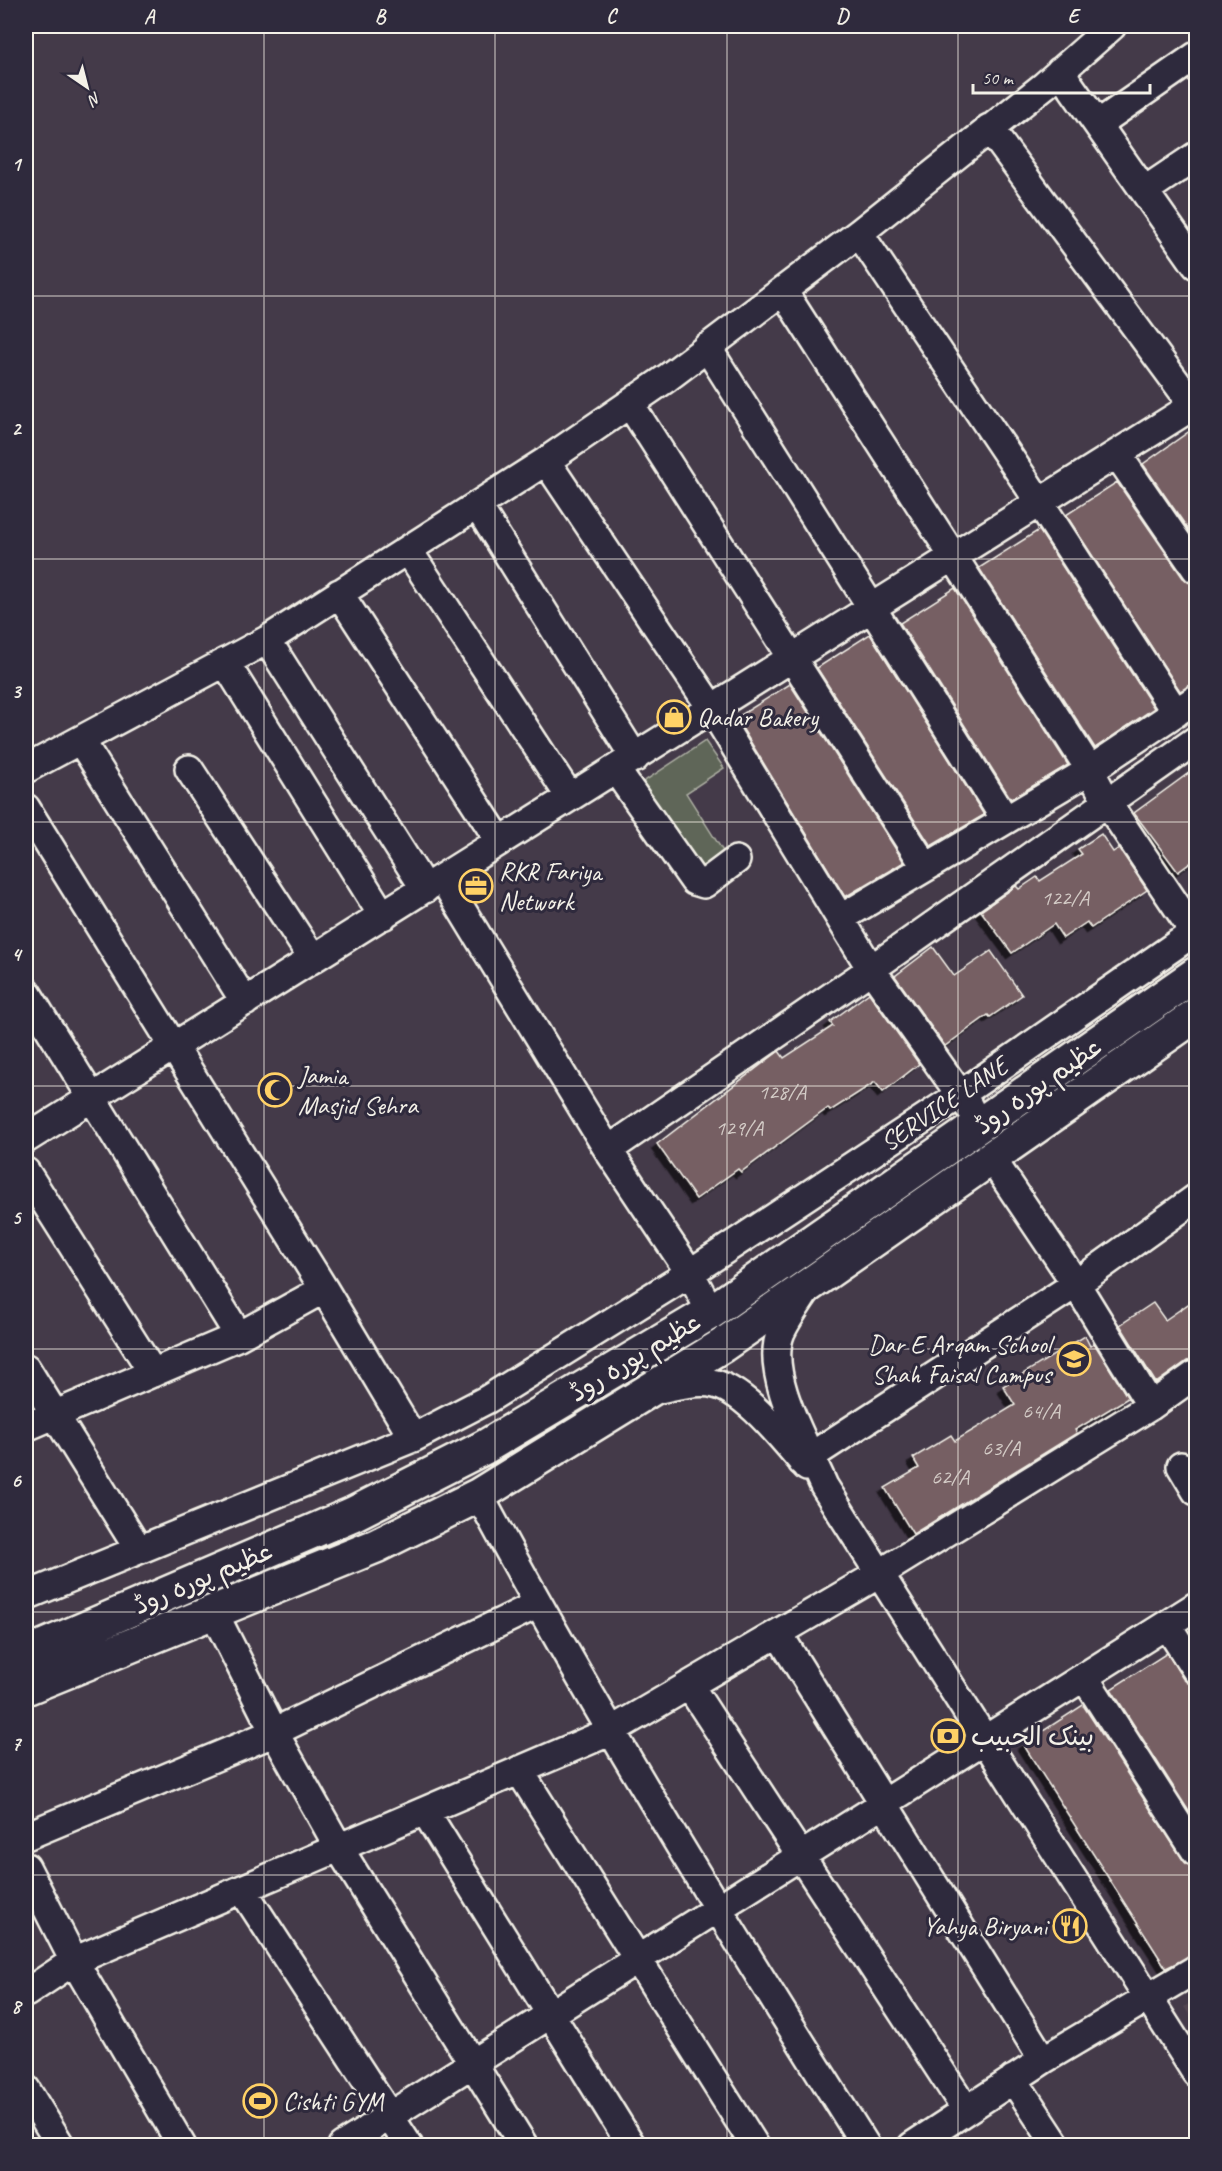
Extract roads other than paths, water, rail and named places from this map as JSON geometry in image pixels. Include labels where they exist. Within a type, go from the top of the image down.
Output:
[{"type":"main road","name":"عظیم پورہ روڈ","points":[[26,1654],[363,1509],[483,1448],[711,1312],[1197,974]]},
{"type":"main road","name":"عظیم پورہ روڈ","points":[[26,1688],[375,1546],[479,1495],[650,1391],[808,1287],[1197,1016]]},
{"type":"main road","points":[[993,1118],[1023,1137]]},
{"type":"street","points":[[26,769],[267,640],[546,461],[630,404],[859,233],[1060,71],[1112,26]]},
{"type":"street","points":[[1098,124],[1197,56]]},
{"type":"street","points":[[1060,71],[1195,260]]},
{"type":"street","points":[[26,1139],[434,884],[499,840],[626,764],[1196,406],[989,128]]},
{"type":"street","points":[[1144,191],[1197,156]]},
{"type":"street","points":[[841,918],[1089,770],[1186,706],[1040,503],[859,233]]},
{"type":"street","points":[[783,291],[955,556],[1108,804],[1196,933]]},
{"type":"street","points":[[707,347],[1005,819]]},
{"type":"street","points":[[630,404],[790,659],[925,866]]},
{"type":"street","points":[[1117,454],[1197,569]]},
{"type":"street","points":[[546,461],[711,709],[871,969],[961,1094],[993,1118]]},
{"type":"street","points":[[477,505],[694,881],[704,884],[736,861]]},
{"type":"street","points":[[408,550],[570,797]]},
{"type":"street","points":[[339,593],[499,840]]},
{"type":"street","points":[[267,640],[434,884],[690,1273],[711,1312]]},
{"type":"street","points":[[225,662],[383,916]]},
{"type":"street","points":[[608,1150],[1197,740]]},
{"type":"street","points":[[81,741],[245,1002]]},
{"type":"street","points":[[189,769],[313,959]]},
{"type":"street","points":[[26,808],[324,1289],[412,1438]]},
{"type":"street","name":"SERVICE LANE","points":[[26,1596],[412,1438],[488,1399],[690,1273],[961,1094],[1196,933]]},
{"type":"street","points":[[26,991],[239,1336]]},
{"type":"street","points":[[992,1159],[1076,1284],[1151,1406]]},
{"type":"street","points":[[26,1172],[153,1373]]},
{"type":"street","points":[[807,1459],[1076,1284],[1197,1198]]},
{"type":"street","points":[[808,1287],[781,1333],[776,1362],[788,1406],[807,1459],[1197,2073]]},
{"type":"street","points":[[26,1427],[239,1336],[324,1289]]},
{"type":"street","points":[[26,1368],[139,1550]]},
{"type":"street","points":[[26,1993],[74,1961],[609,1731],[879,1574],[1151,1406],[1197,1374]]},
{"type":"street","points":[[650,1391],[710,1383],[732,1391],[807,1459]]},
{"type":"street","points":[[1180,1466],[1197,1491]]},
{"type":"street","points":[[479,1495],[609,1731],[717,1909],[866,2145]]},
{"type":"street","points":[[26,1836],[274,1732],[538,1604]]},
{"type":"street","points":[[342,2145],[390,2117],[1197,1606]]},
{"type":"street","points":[[213,1611],[274,1732],[339,1848],[524,2145]]},
{"type":"street","points":[[1167,1625],[1197,1670]]},
{"type":"street","points":[[778,1633],[1043,2060]]},
{"type":"street","points":[[1085,1678],[1197,1852]]},
{"type":"street","points":[[689,1685],[965,2108]]},
{"type":"street","points":[[519,1770],[756,2145]]},
{"type":"street","points":[[425,1811],[632,2145]]},
{"type":"street","points":[[26,1867],[74,1961],[182,2145]]},
{"type":"street","points":[[242,1889],[409,2145]]},
{"type":"street","points":[[912,2145],[965,2108],[1197,1969]]},
{"type":"street","points":[[1013,2079],[1057,2145]]},
{"type":"street","points":[[26,2088],[61,2145]]},
{"type":"place","name":"Qadar Bakery","points":[[674,717]]},
{"type":"place","name":"RKR Fariya Network","points":[[476,886]]},
{"type":"place","name":"Jamia Masjid Sehra","points":[[275,1090]]},
{"type":"place","name":"Dar E Arqam School Shah Faisal Campus","points":[[1074,1359]]},
{"type":"place","name":"بينک الحبيب","points":[[948,1736]]},
{"type":"place","name":"Yahya Biryani","points":[[1070,1926]]},
{"type":"place","name":"Cishti GYM","points":[[260,2101]]}]
